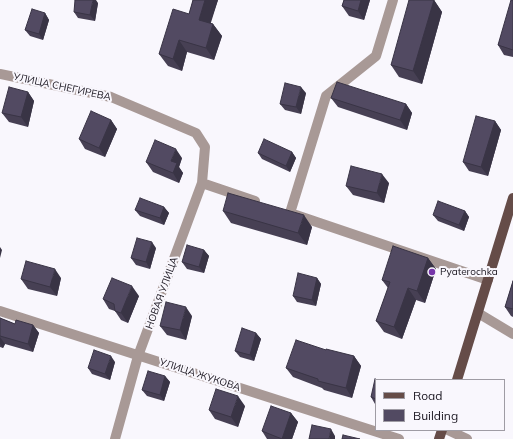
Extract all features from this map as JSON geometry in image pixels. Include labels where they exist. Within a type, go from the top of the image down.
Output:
[{"type":"main road","points":[[457,379],[513,198]]},
{"type":"street","points":[[393,0],[376,56],[326,96],[287,212],[488,280]]},
{"type":"street","name":"УЛИЦА СНЕГИРЕВА","points":[[0,74],[111,97],[196,133],[205,148]]},
{"type":"street","name":"НОВАЯ УЛИЦА","points":[[115,439],[138,356],[202,183],[205,148]]},
{"type":"street","points":[[202,183],[261,203]]},
{"type":"street","name":"УЛИЦА ЖУКОВА","points":[[0,311],[399,439]]},
{"type":"street","points":[[478,313],[513,334]]},
{"type":"street","points":[[450,431],[466,439]]},
{"type":"building","points":[[75,0],[93,0],[90,15],[74,12]]},
{"type":"building","points":[[193,0],[205,0],[199,20],[213,24],[206,48],[179,40],[173,59],[159,54],[173,9],[189,14]]},
{"type":"building","points":[[344,0],[361,0],[358,11],[342,6]]},
{"type":"building","points":[[409,0],[434,0],[413,71],[391,65]]},
{"type":"building","points":[[511,0],[513,0],[513,50],[498,45]]},
{"type":"building","points":[[32,9],[45,13],[39,34],[25,30]]},
{"type":"building","points":[[337,82],[406,104],[400,120],[331,98]]},
{"type":"building","points":[[285,83],[301,87],[296,107],[280,104]]},
{"type":"building","points":[[9,87],[28,92],[21,117],[2,113]]},
{"type":"building","points":[[91,111],[111,120],[99,148],[79,139]]},
{"type":"building","points":[[476,116],[495,121],[481,167],[463,162]]},
{"type":"building","points":[[264,139],[292,152],[286,166],[258,153]]},
{"type":"building","points":[[155,140],[176,149],[171,161],[177,163],[173,173],[146,162]]},
{"type":"building","points":[[351,166],[382,174],[377,193],[346,186]]},
{"type":"building","points":[[228,193],[304,215],[298,233],[223,211]]},
{"type":"building","points":[[140,198],[164,207],[160,218],[135,210]]},
{"type":"building","points":[[438,201],[465,211],[459,225],[433,215]]},
{"type":"building","points":[[137,238],[152,242],[146,262],[131,258]]},
{"type":"building","points":[[187,245],[204,250],[199,267],[182,262]]},
{"type":"building","points":[[393,246],[428,258],[417,291],[408,288],[394,327],[376,321],[390,282],[382,280]]},
{"type":"building","points":[[26,261],[55,269],[50,287],[21,279]]},
{"type":"building","points":[[298,273],[317,278],[312,300],[293,296]]},
{"type":"building","points":[[112,278],[132,286],[121,313],[115,311],[114,304],[103,299]]},
{"type":"building","points":[[513,281],[513,309],[505,307]]},
{"type":"building","points":[[166,302],[186,307],[180,330],[160,326]]},
{"type":"building","points":[[0,318],[15,324],[16,320],[33,325],[28,344],[0,336]]},
{"type":"building","points":[[242,328],[256,333],[250,355],[235,351]]},
{"type":"building","points":[[296,340],[326,350],[354,356],[346,388],[318,381],[318,379],[286,368]]},
{"type":"building","points":[[94,350],[111,356],[105,374],[88,368]]},
{"type":"building","points":[[148,371],[165,376],[160,395],[142,390]]},
{"type":"building","points":[[375,379],[375,399],[371,397]]},
{"type":"building","points":[[216,389],[238,396],[231,417],[209,410]]},
{"type":"building","points":[[271,406],[291,413],[282,439],[262,431]]},
{"type":"building","points":[[312,425],[331,429],[329,439],[309,439]]},
{"type":"building","points":[[343,435],[360,439],[342,439]]},
{"type":"place","name":"Pyaterochka","points":[[432,272]]}]
